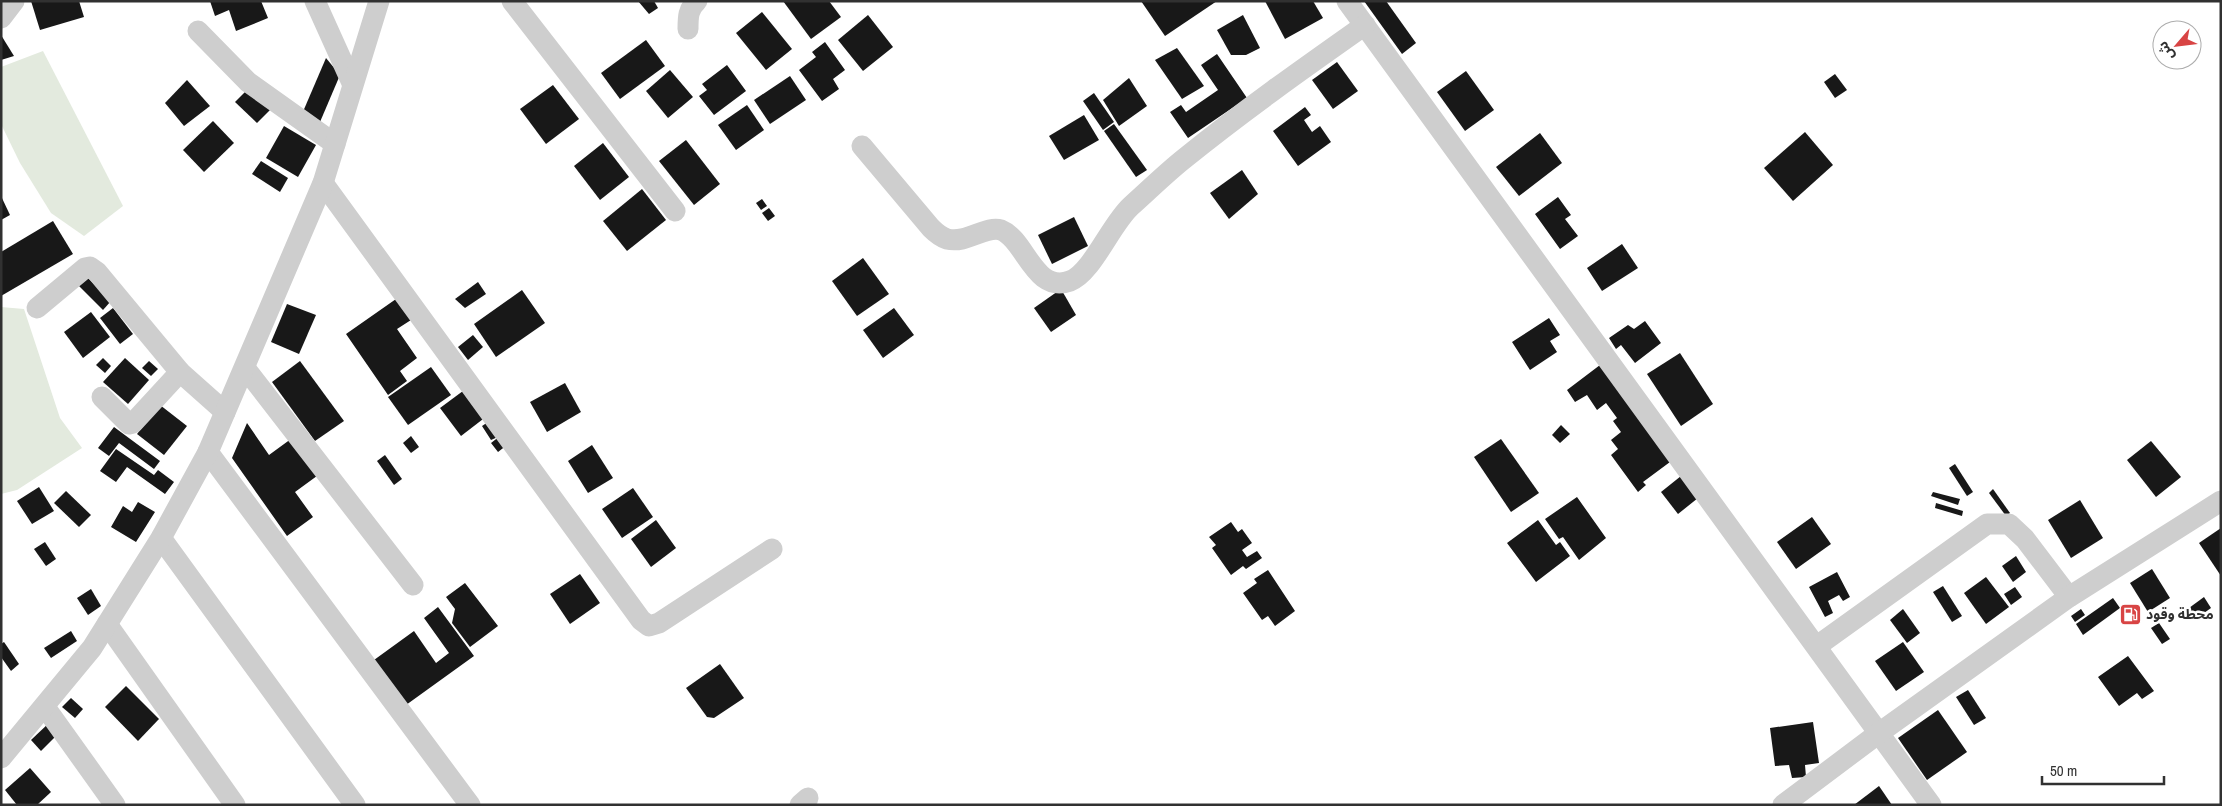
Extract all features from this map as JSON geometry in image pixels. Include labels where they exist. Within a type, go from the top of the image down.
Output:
[{"type":"street","points":[[1,18],[14,1]]},
{"type":"street","points":[[315,1],[352,83]]},
{"type":"street","points":[[1,758],[92,648],[161,538],[208,452],[323,183],[352,83],[379,1]]},
{"type":"street","points":[[512,1],[675,211]]},
{"type":"street","points":[[688,29],[688,16],[692,6],[697,1]]},
{"type":"street","points":[[1348,1],[1931,805]]},
{"type":"street","points":[[862,146],[931,228],[945,239],[963,240],[988,230],[1001,230],[1010,237],[1040,275],[1054,282],[1069,282],[1084,271],[1127,209],[1184,158],[1365,25]]},
{"type":"street","points":[[198,31],[248,82],[335,144]]},
{"type":"street","points":[[323,183],[641,620],[649,626],[659,623],[772,549]]},
{"type":"street","points":[[37,308],[85,268],[90,267],[97,272],[180,372],[225,412]]},
{"type":"street","points":[[245,368],[413,585]]},
{"type":"street","points":[[102,397],[129,424],[133,423],[180,372]]},
{"type":"street","points":[[208,452],[470,805]]},
{"type":"street","points":[[1783,805],[1879,733],[2069,597],[2221,501]]},
{"type":"street","points":[[1817,646],[1987,524],[2009,524],[2025,539],[2069,597]]},
{"type":"street","points":[[161,538],[355,805]]},
{"type":"street","points":[[107,624],[235,805]]},
{"type":"street","points":[[45,707],[115,805]]},
{"type":"shaded area","points":[[43,51],[123,206],[84,236],[51,213],[20,163],[1,124],[1,67]]},
{"type":"shaded area","points":[[1,307],[24,309],[60,418],[82,448],[17,490],[1,494]]},
{"type":"building","points":[[31,1],[79,1],[84,17],[40,30]]},
{"type":"building","points":[[210,1],[261,1],[268,18],[236,31],[229,10],[215,16]]},
{"type":"building","points":[[638,1],[654,1],[658,8],[649,14]]},
{"type":"building","points":[[783,1],[829,1],[841,17],[811,39]]},
{"type":"building","points":[[1141,1],[1217,1],[1165,36]]},
{"type":"building","points":[[1265,1],[1313,1],[1323,18],[1285,39]]},
{"type":"building","points":[[1364,1],[1386,1],[1416,43],[1402,54]]},
{"type":"building","points":[[762,12],[792,49],[766,70],[736,33]]},
{"type":"building","points":[[868,15],[893,47],[863,71],[838,40]]},
{"type":"building","points":[[1243,15],[1260,48],[1246,55],[1231,55],[1217,30]]},
{"type":"building","points":[[1,35],[14,56],[1,60]]},
{"type":"building","points":[[646,40],[665,66],[620,99],[601,73]]},
{"type":"building","points":[[825,42],[845,70],[833,79],[839,89],[822,101],[799,70],[816,57],[812,52]]},
{"type":"building","points":[[1177,48],[1204,86],[1182,99],[1155,60]]},
{"type":"building","points":[[1217,54],[1247,98],[1188,138],[1170,112],[1181,105],[1186,112],[1218,90],[1201,65]]},
{"type":"building","points":[[326,58],[340,75],[320,122],[302,114]]},
{"type":"building","points":[[1337,62],[1358,91],[1333,109],[1312,80]]},
{"type":"building","points":[[727,65],[746,91],[714,115],[699,96],[707,90],[702,84]]},
{"type":"building","points":[[670,70],[693,97],[668,118],[646,91]]},
{"type":"building","points":[[1466,71],[1494,110],[1465,131],[1437,92]]},
{"type":"building","points":[[1835,74],[1847,90],[1835,98],[1824,82]]},
{"type":"building","points":[[790,76],[806,100],[770,124],[754,100]]},
{"type":"building","points":[[1129,78],[1147,106],[1119,126],[1103,100]]},
{"type":"building","points":[[187,80],[210,106],[184,126],[165,103]]},
{"type":"building","points":[[553,85],[579,119],[546,144],[520,109]]},
{"type":"building","points":[[248,89],[270,110],[257,123],[235,102]]},
{"type":"building","points":[[1094,93],[1114,122],[1103,130],[1083,101]]},
{"type":"building","points":[[747,105],[764,130],[736,150],[718,125]]},
{"type":"building","points":[[1305,107],[1311,115],[1304,120],[1312,132],[1320,126],[1331,142],[1298,166],[1273,131]]},
{"type":"building","points":[[1084,115],[1099,140],[1064,160],[1049,136]]},
{"type":"building","points":[[213,121],[234,143],[204,172],[183,150]]},
{"type":"building","points":[[1114,124],[1147,170],[1136,177],[1104,131]]},
{"type":"building","points":[[284,126],[316,145],[298,177],[266,158]]},
{"type":"building","points":[[1805,132],[1833,165],[1793,201],[1764,168]]},
{"type":"building","points":[[1540,133],[1562,163],[1519,196],[1496,167]]},
{"type":"building","points":[[686,140],[720,184],[694,205],[659,161]]},
{"type":"building","points":[[603,143],[629,177],[600,200],[574,166]]},
{"type":"building","points":[[261,161],[288,178],[280,192],[252,174]]},
{"type":"building","points":[[1242,170],[1258,194],[1229,219],[1210,193]]},
{"type":"building","points":[[642,189],[666,220],[627,251],[603,221]]},
{"type":"building","points":[[1,196],[10,215],[1,220]]},
{"type":"building","points":[[1558,197],[1571,215],[1565,219],[1578,236],[1560,249],[1535,214]]},
{"type":"building","points":[[762,199],[767,206],[761,210],[756,203]]},
{"type":"building","points":[[769,208],[775,216],[768,221],[762,213]]},
{"type":"building","points":[[1074,217],[1088,246],[1052,264],[1038,235]]},
{"type":"building","points":[[53,221],[73,254],[1,296],[1,252]]},
{"type":"building","points":[[1622,244],[1638,268],[1602,291],[1587,268]]},
{"type":"building","points":[[863,258],[889,294],[857,316],[832,281]]},
{"type":"building","points":[[86,276],[111,301],[103,310],[77,284]]},
{"type":"building","points":[[478,282],[486,294],[465,308],[455,299]]},
{"type":"building","points":[[1061,289],[1076,315],[1051,332],[1034,308]]},
{"type":"building","points":[[522,290],[545,323],[496,357],[474,324]]},
{"type":"building","points":[[396,299],[411,320],[397,329],[417,358],[400,371],[407,381],[388,395],[346,334]]},
{"type":"building","points":[[287,304],[316,315],[299,354],[271,342]]},
{"type":"building","points":[[113,308],[133,334],[120,344],[100,318]]},
{"type":"building","points":[[894,308],[914,335],[883,358],[863,330]]},
{"type":"building","points":[[91,312],[110,337],[83,358],[64,332]]},
{"type":"building","points":[[1549,318],[1560,335],[1550,341],[1557,352],[1530,370],[1512,342]]},
{"type":"building","points":[[1645,321],[1661,343],[1635,363],[1621,345],[1616,349],[1609,338],[1628,325],[1634,329]]},
{"type":"building","points":[[473,335],[483,347],[468,360],[458,347]]},
{"type":"building","points":[[1680,353],[1713,404],[1681,426],[1647,374]]},
{"type":"building","points":[[103,358],[111,366],[105,373],[96,365]]},
{"type":"building","points":[[125,358],[149,380],[128,404],[103,382]]},
{"type":"building","points":[[149,361],[158,369],[151,376],[142,368]]},
{"type":"building","points":[[300,361],[344,421],[315,441],[272,382]]},
{"type":"building","points":[[1600,365],[1670,462],[1643,482],[1646,485],[1638,492],[1611,455],[1618,449],[1611,440],[1621,432],[1613,421],[1617,418],[1606,403],[1597,410],[1587,395],[1575,402],[1567,390]]},
{"type":"building","points":[[431,367],[451,395],[408,425],[388,397]]},
{"type":"building","points":[[565,383],[581,412],[547,432],[530,402]]},
{"type":"building","points":[[467,388],[487,416],[461,436],[440,408]]},
{"type":"building","points":[[160,405],[187,426],[164,455],[137,434]]},
{"type":"building","points":[[491,420],[507,445],[498,452],[491,443],[500,436],[491,440],[482,426]]},
{"type":"building","points":[[247,423],[269,455],[295,436],[321,473],[295,492],[313,517],[287,536],[232,458]]},
{"type":"building","points":[[1561,425],[1570,434],[1560,443],[1552,435]]},
{"type":"building","points":[[114,427],[160,461],[154,469],[119,443],[109,456],[98,448]]},
{"type":"building","points":[[411,436],[419,447],[411,453],[403,443]]},
{"type":"building","points":[[1501,439],[1539,493],[1511,512],[1474,457]]},
{"type":"building","points":[[2151,441],[2181,477],[2156,497],[2127,460]]},
{"type":"building","points":[[592,445],[613,478],[588,493],[568,461]]},
{"type":"building","points":[[116,449],[154,475],[158,470],[174,482],[165,494],[127,467],[116,482],[100,471]]},
{"type":"building","points":[[385,455],[402,479],[394,485],[377,461]]},
{"type":"building","points":[[1955,464],[1973,492],[1967,496],[1949,468]]},
{"type":"building","points":[[1681,476],[1698,498],[1678,514],[1661,492]]},
{"type":"building","points":[[39,487],[54,511],[32,524],[17,501]]},
{"type":"building","points":[[633,488],[653,517],[622,538],[602,509]]},
{"type":"building","points":[[1993,489],[2010,513],[2006,516],[1989,493]]},
{"type":"building","points":[[66,491],[91,515],[79,527],[54,503]]},
{"type":"building","points":[[1933,492],[1960,499],[1958,505],[1931,496]]},
{"type":"building","points":[[1577,497],[1606,538],[1579,560],[1563,537],[1559,539],[1545,519]]},
{"type":"building","points":[[2080,500],[2103,538],[2071,558],[2048,520]]},
{"type":"building","points":[[138,502],[155,512],[136,542],[111,527],[123,506],[132,512]]},
{"type":"building","points":[[1936,503],[1963,511],[1962,516],[1935,508]]},
{"type":"building","points":[[1812,517],[1831,544],[1796,569],[1777,542]]},
{"type":"building","points":[[656,520],[676,548],[651,567],[631,539]]},
{"type":"building","points":[[1538,520],[1556,545],[1560,542],[1570,556],[1536,582],[1507,543]]},
{"type":"building","points":[[1231,522],[1238,532],[1242,529],[1252,543],[1242,550],[1247,557],[1257,551],[1262,558],[1246,569],[1243,566],[1231,575],[1212,548],[1216,545],[1209,537]]},
{"type":"building","points":[[2221,528],[2221,576],[2199,543]]},
{"type":"building","points":[[45,542],[56,559],[46,566],[34,549]]},
{"type":"building","points":[[2016,556],[2026,572],[2013,582],[2002,566]]},
{"type":"building","points":[[2152,569],[2170,598],[2148,612],[2130,583]]},
{"type":"building","points":[[1268,570],[1295,611],[1275,626],[1268,616],[1262,620],[1243,593],[1257,583],[1254,579]]},
{"type":"building","points":[[1837,572],[1850,597],[1843,601],[1839,595],[1828,601],[1833,613],[1825,617],[1809,587]]},
{"type":"building","points":[[580,574],[600,603],[570,624],[550,594]]},
{"type":"building","points":[[1986,577],[2009,607],[1986,624],[1964,593]]},
{"type":"building","points":[[465,583],[498,626],[470,647],[452,623],[455,609],[446,597]]},
{"type":"building","points":[[1943,586],[1962,616],[1952,622],[1933,592]]},
{"type":"building","points":[[2015,587],[2022,597],[2011,605],[2004,594]]},
{"type":"building","points":[[91,589],[101,606],[88,615],[77,598]]},
{"type":"building","points":[[2204,597],[2211,608],[2197,618],[2189,608]]},
{"type":"building","points":[[2113,598],[2120,608],[2083,635],[2076,624]]},
{"type":"building","points":[[438,607],[474,656],[406,705],[374,660],[414,631],[436,663],[449,653],[424,618]]},
{"type":"building","points":[[1903,609],[1920,633],[1907,643],[1890,620]]},
{"type":"building","points":[[2081,609],[2085,615],[2075,622],[2071,616]]},
{"type":"building","points":[[2159,623],[2170,639],[2162,644],[2151,628]]},
{"type":"building","points":[[71,631],[77,641],[51,658],[44,648]]},
{"type":"building","points":[[4,642],[19,664],[11,671],[1,657],[1,644]]},
{"type":"building","points":[[1903,642],[1924,672],[1896,691],[1875,661]]},
{"type":"building","points":[[2128,656],[2154,691],[2142,699],[2137,693],[2119,706],[2098,677]]},
{"type":"building","points":[[720,664],[744,698],[714,718],[707,717],[686,688]]},
{"type":"building","points":[[126,686],[159,719],[138,741],[105,707]]},
{"type":"building","points":[[1968,690],[1986,718],[1974,725],[1956,697]]},
{"type":"building","points":[[71,698],[83,709],[75,718],[62,707]]},
{"type":"building","points":[[1938,710],[1967,752],[1927,780],[1898,738]]},
{"type":"building","points":[[50,722],[60,732],[41,751],[31,740]]},
{"type":"building","points":[[1813,722],[1819,763],[1805,765],[1806,777],[1792,778],[1789,765],[1775,766],[1770,728]]},
{"type":"building","points":[[30,768],[51,792],[37,805],[17,805],[5,790]]},
{"type":"building","points":[[1879,786],[1892,805],[1854,805]]},
{"type":"place","name":"محطة وقود","points":[[2130,614]]}]
